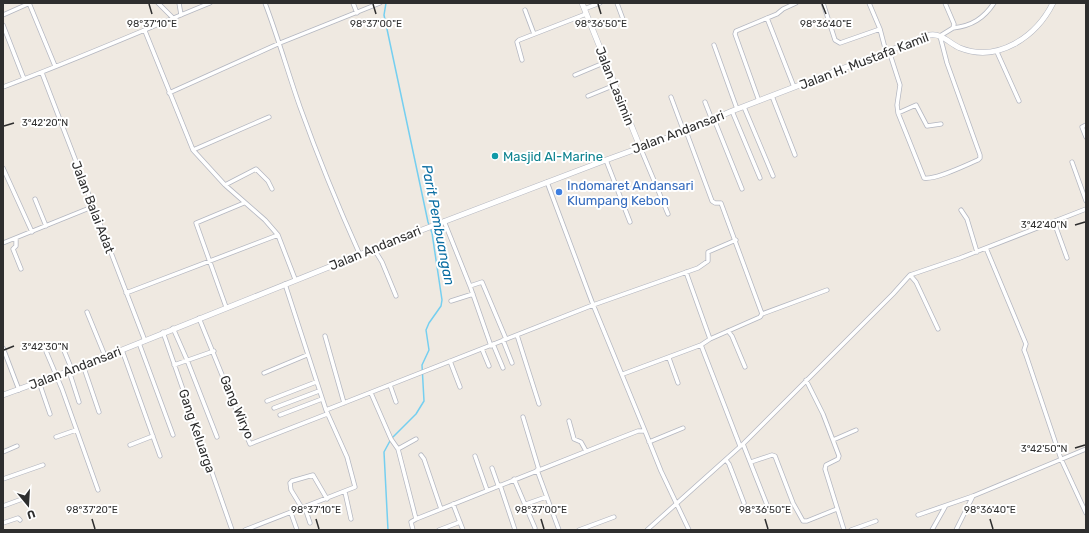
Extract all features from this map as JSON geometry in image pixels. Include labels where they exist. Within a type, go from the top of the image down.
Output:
[{"type":"street","points":[[3,15],[29,3],[55,66]]},
{"type":"street","points":[[158,3],[173,18]]},
{"type":"street","points":[[179,3],[181,15]]},
{"type":"street","points":[[3,87],[145,31],[210,3]]},
{"type":"street","points":[[265,3],[280,43],[300,106],[338,207],[360,255]]},
{"type":"street","points":[[353,3],[357,13]]},
{"type":"street","points":[[169,93],[280,43],[380,3]]},
{"type":"street","name":"Jalan Lasimin","points":[[582,3],[640,147]]},
{"type":"street","points":[[522,60],[517,42],[521,38],[585,12],[600,3]]},
{"type":"street","points":[[617,3],[624,22]]},
{"type":"street","points":[[759,101],[735,34],[736,31],[739,28],[767,18],[796,3]]},
{"type":"street","points":[[823,3],[835,40],[837,42],[840,43],[880,29]]},
{"type":"street","points":[[868,3],[880,29],[900,85],[896,105],[898,113],[924,178],[929,178],[951,171],[980,158],[947,63],[940,36],[954,28],[964,27],[974,23],[994,3]]},
{"type":"street","points":[[945,3],[954,24],[954,28]]},
{"type":"street","name":"Jalan H. Mustafa Kamil","points":[[772,96],[930,35],[940,36],[953,45],[973,52],[997,52],[1013,45],[1027,35],[1044,19],[1053,3]]},
{"type":"street","points":[[525,10],[534,34]]},
{"type":"street","points":[[767,18],[794,87]]},
{"type":"street","points":[[3,26],[24,79]]},
{"type":"street","points":[[145,31],[193,150],[225,185],[265,220],[278,235],[295,280]]},
{"type":"street","points":[[714,44],[737,109]]},
{"type":"street","points":[[997,52],[1019,101]]},
{"type":"street","points":[[575,75],[606,62]]},
{"type":"street","name":"Jalan Balai Adat","points":[[42,72],[92,207],[145,341]]},
{"type":"street","points":[[588,96],[615,85]]},
{"type":"street","points":[[772,96],[795,155]]},
{"type":"street","name":"Jalan Andansari","points":[[3,396],[145,341],[163,332],[284,283],[547,182],[640,147],[685,132],[744,106],[772,96]]},
{"type":"street","points":[[671,97],[712,201],[715,203],[721,203],[736,240],[762,314]]},
{"type":"street","points":[[705,102],[742,189]]},
{"type":"street","points":[[898,113],[916,105],[927,126],[941,124]]},
{"type":"street","points":[[744,106],[773,176]]},
{"type":"street","points":[[732,111],[760,178]]},
{"type":"street","points":[[193,150],[269,117]]},
{"type":"street","points":[[1086,125],[1082,127],[1086,137]]},
{"type":"street","points":[[640,147],[668,214]]},
{"type":"street","points":[[606,160],[630,222]]},
{"type":"street","points":[[1072,162],[1086,201]]},
{"type":"street","points":[[3,168],[32,232]]},
{"type":"street","points":[[225,185],[256,169],[259,170],[268,181],[272,189]]},
{"type":"street","points":[[547,182],[593,305],[623,374],[661,471],[678,504],[689,530]]},
{"type":"street","points":[[35,199],[46,226]]},
{"type":"street","points":[[226,307],[196,225],[197,221],[244,203]]},
{"type":"street","points":[[3,243],[92,207]]},
{"type":"street","points":[[647,530],[678,504],[742,445],[893,294],[910,275],[977,252],[1086,208]]},
{"type":"street","points":[[961,210],[970,227],[977,252]]},
{"type":"street","points":[[444,221],[492,345],[503,368]]},
{"type":"street","points":[[1054,222],[1067,258]]},
{"type":"street","points":[[126,292],[210,262],[278,235]]},
{"type":"street","points":[[16,238],[16,246],[13,250],[20,269]]},
{"type":"street","points":[[327,412],[344,403],[593,305],[686,272],[706,263],[708,261],[708,252],[736,240]]},
{"type":"street","points":[[986,248],[1026,345],[1024,350],[1060,459],[1086,513]]},
{"type":"street","points":[[374,249],[382,262],[396,296]]},
{"type":"street","points":[[686,272],[710,339]]},
{"type":"street","points":[[910,275],[916,282],[938,329]]},
{"type":"street","points":[[470,286],[482,282],[512,363]]},
{"type":"street","points":[[245,530],[355,487],[345,454],[319,391],[284,283]]},
{"type":"street","points":[[623,374],[701,345],[710,339],[760,317],[762,314],[827,290]]},
{"type":"street","points":[[451,301],[473,294]]},
{"type":"street","points":[[87,312],[105,356]]},
{"type":"street","name":"Gang Wiryo","points":[[199,318],[214,351],[250,444],[327,412]]},
{"type":"street","points":[[173,328],[188,360],[217,437]]},
{"type":"street","points":[[728,331],[732,336],[745,367]]},
{"type":"street","name":"Gang Keluarga","points":[[163,332],[232,530]]},
{"type":"street","points":[[517,335],[538,404]]},
{"type":"street","points":[[325,336],[344,403]]},
{"type":"street","points":[[139,343],[173,434]]},
{"type":"street","points":[[43,344],[98,490]]},
{"type":"street","points":[[701,345],[742,445],[751,462],[769,510]]},
{"type":"street","points":[[3,348],[19,390]]},
{"type":"street","points":[[63,348],[79,402]]},
{"type":"street","points":[[482,349],[489,366]]},
{"type":"street","points":[[122,350],[160,456]]},
{"type":"street","points":[[174,365],[214,351]]},
{"type":"street","points":[[264,373],[307,355]]},
{"type":"street","points":[[669,358],[678,383]]},
{"type":"street","points":[[450,361],[460,387]]},
{"type":"street","points":[[83,365],[99,412]]},
{"type":"street","points":[[806,380],[823,414],[839,458],[826,465],[825,469],[844,530]]},
{"type":"street","points":[[39,382],[50,414]]},
{"type":"street","points":[[267,401],[316,382]]},
{"type":"street","points":[[390,386],[396,402]]},
{"type":"street","points":[[274,408],[319,391]]},
{"type":"street","points":[[371,393],[391,439],[398,449],[416,518]]},
{"type":"street","points":[[280,415],[322,399]]},
{"type":"street","points":[[523,417],[546,497],[559,530]]},
{"type":"street","points":[[569,421],[574,439],[581,442],[586,451]]},
{"type":"street","points":[[649,442],[683,428]]},
{"type":"street","points":[[56,437],[76,430]]},
{"type":"street","points":[[833,440],[856,430]]},
{"type":"street","points":[[413,530],[411,523],[416,518],[638,431],[645,431]]},
{"type":"street","points":[[130,445],[153,436]]},
{"type":"street","points":[[398,449],[416,439]]},
{"type":"street","points":[[3,452],[17,446]]},
{"type":"street","points":[[918,515],[973,496],[1086,449]]},
{"type":"street","points":[[421,455],[424,459],[441,509]]},
{"type":"street","points":[[751,462],[772,455],[775,456],[793,503],[802,521],[807,521],[837,509]]},
{"type":"street","points":[[475,456],[487,490]]},
{"type":"street","points":[[726,460],[729,464],[744,503]]},
{"type":"street","points":[[3,479],[43,465]]},
{"type":"street","points":[[492,468],[515,530]]},
{"type":"street","points":[[310,523],[303,508],[291,490],[290,482],[311,474],[313,475],[326,499]]},
{"type":"street","points":[[514,479],[535,528]]},
{"type":"street","points":[[345,492],[351,519]]},
{"type":"street","points":[[956,530],[973,496]]},
{"type":"street","points":[[526,504],[546,497]]},
{"type":"street","points":[[3,506],[25,498]]},
{"type":"street","points":[[453,504],[463,530]]},
{"type":"street","points":[[932,530],[946,506]]},
{"type":"street","points":[[291,513],[297,530]]},
{"type":"street","points":[[580,530],[614,517]]},
{"type":"street","points":[[3,523],[18,518],[20,520]]},
{"type":"street","points":[[851,530],[876,521]]},
{"type":"street","points":[[439,530],[460,522]]},
{"type":"waterway","name":"Parit Pembuangan","points":[[386,3],[384,15],[428,222],[432,233],[442,300],[441,306],[426,330],[429,350],[422,365],[424,401],[416,414],[391,439],[384,452],[388,530]]},
{"type":"place","name":"Masjid Al-Marine","points":[[495,156]]},
{"type":"place","name":"Indomaret Andansari Klumpang Kebon","points":[[559,192]]}]
